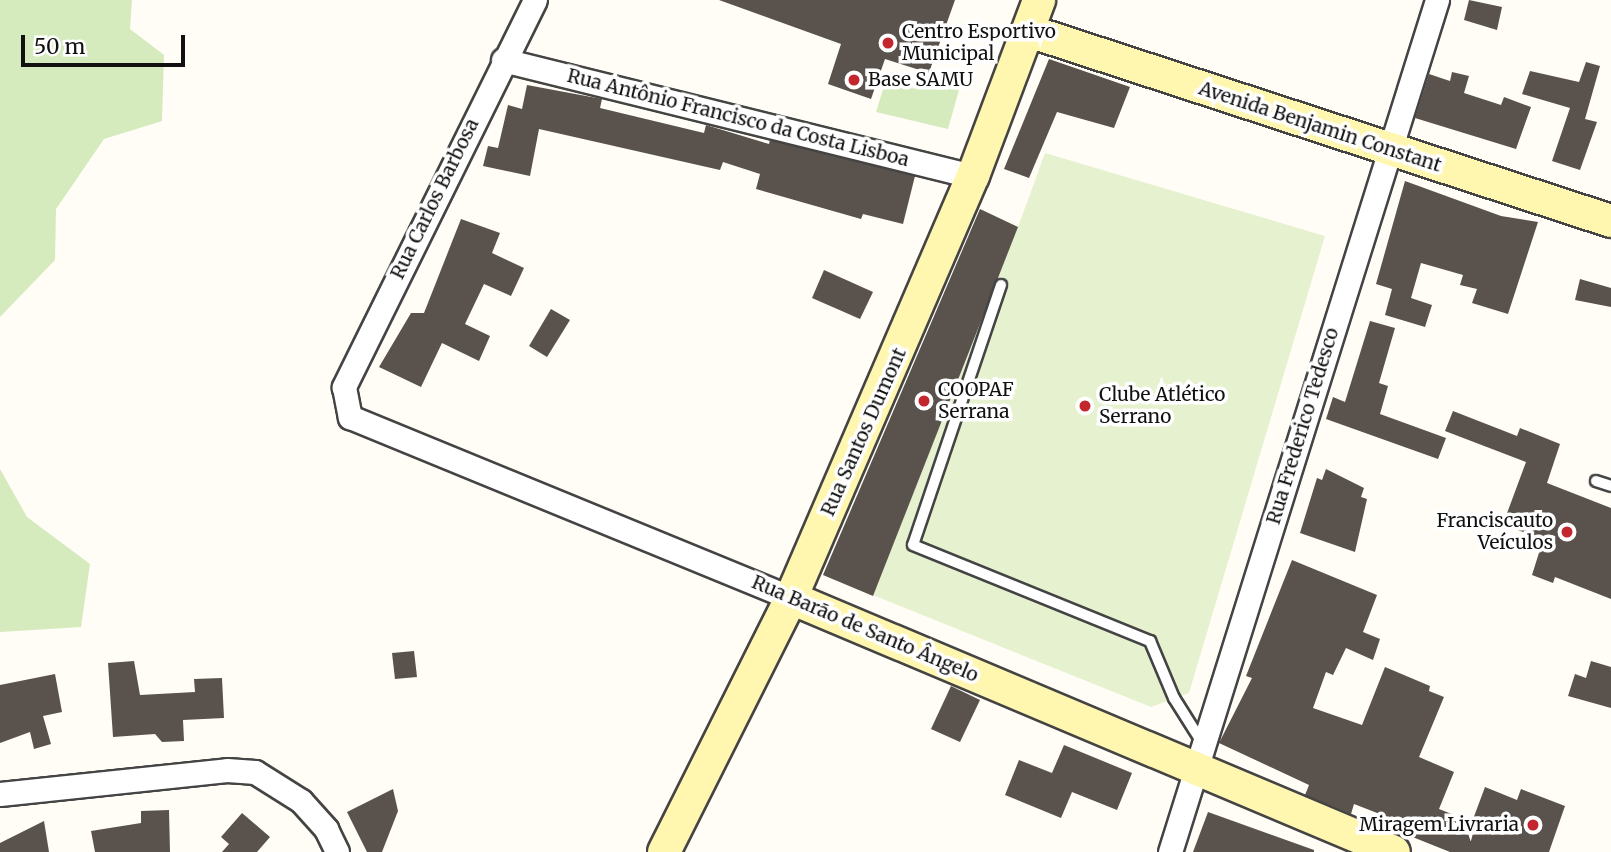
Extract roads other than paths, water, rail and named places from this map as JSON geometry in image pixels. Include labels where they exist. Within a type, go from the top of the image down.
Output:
[{"type":"main road","name":"Rua Santos Dumont","points":[[664,852],[791,598],[973,176],[1039,0]]},
{"type":"main road","name":"Avenida Benjamin Constant","points":[[1029,31],[1611,221]]},
{"type":"main road","name":"Rua Barão de Santo Ângelo","points":[[791,598],[1201,757],[1394,852]]},
{"type":"street","name":"Rua Carlos Barbosa","points":[[344,402],[344,387],[503,60],[536,0]]},
{"type":"street","name":"Rua Frederico Tedesco","points":[[1170,852],[1388,149],[1437,0]]},
{"type":"street","name":"Rua Antônio Francisco da Costa Lisboa","points":[[503,60],[973,176]]},
{"type":"street","name":"Rua Barão de Santo Ângelo","points":[[344,402],[350,417],[791,598]]},
{"type":"street","points":[[0,794],[228,770],[255,772],[301,801],[326,829],[337,852]]},
{"type":"lane","points":[[1001,285],[913,545],[1150,641],[1201,757]]},
{"type":"lane","points":[[1596,481],[1611,486]]},
{"type":"place","name":"Centro Esportivo Municipal","points":[[888,43]]},
{"type":"place","name":"Base SAMU","points":[[854,80]]},
{"type":"place","name":"COOPAF Serrana","points":[[924,401]]},
{"type":"place","name":"Clube Atlético Serrano","points":[[1085,406]]},
{"type":"place","name":"Franciscauto Veículos","points":[[1567,532]]},
{"type":"place","name":"Miragem Livraria","points":[[1533,825]]}]
